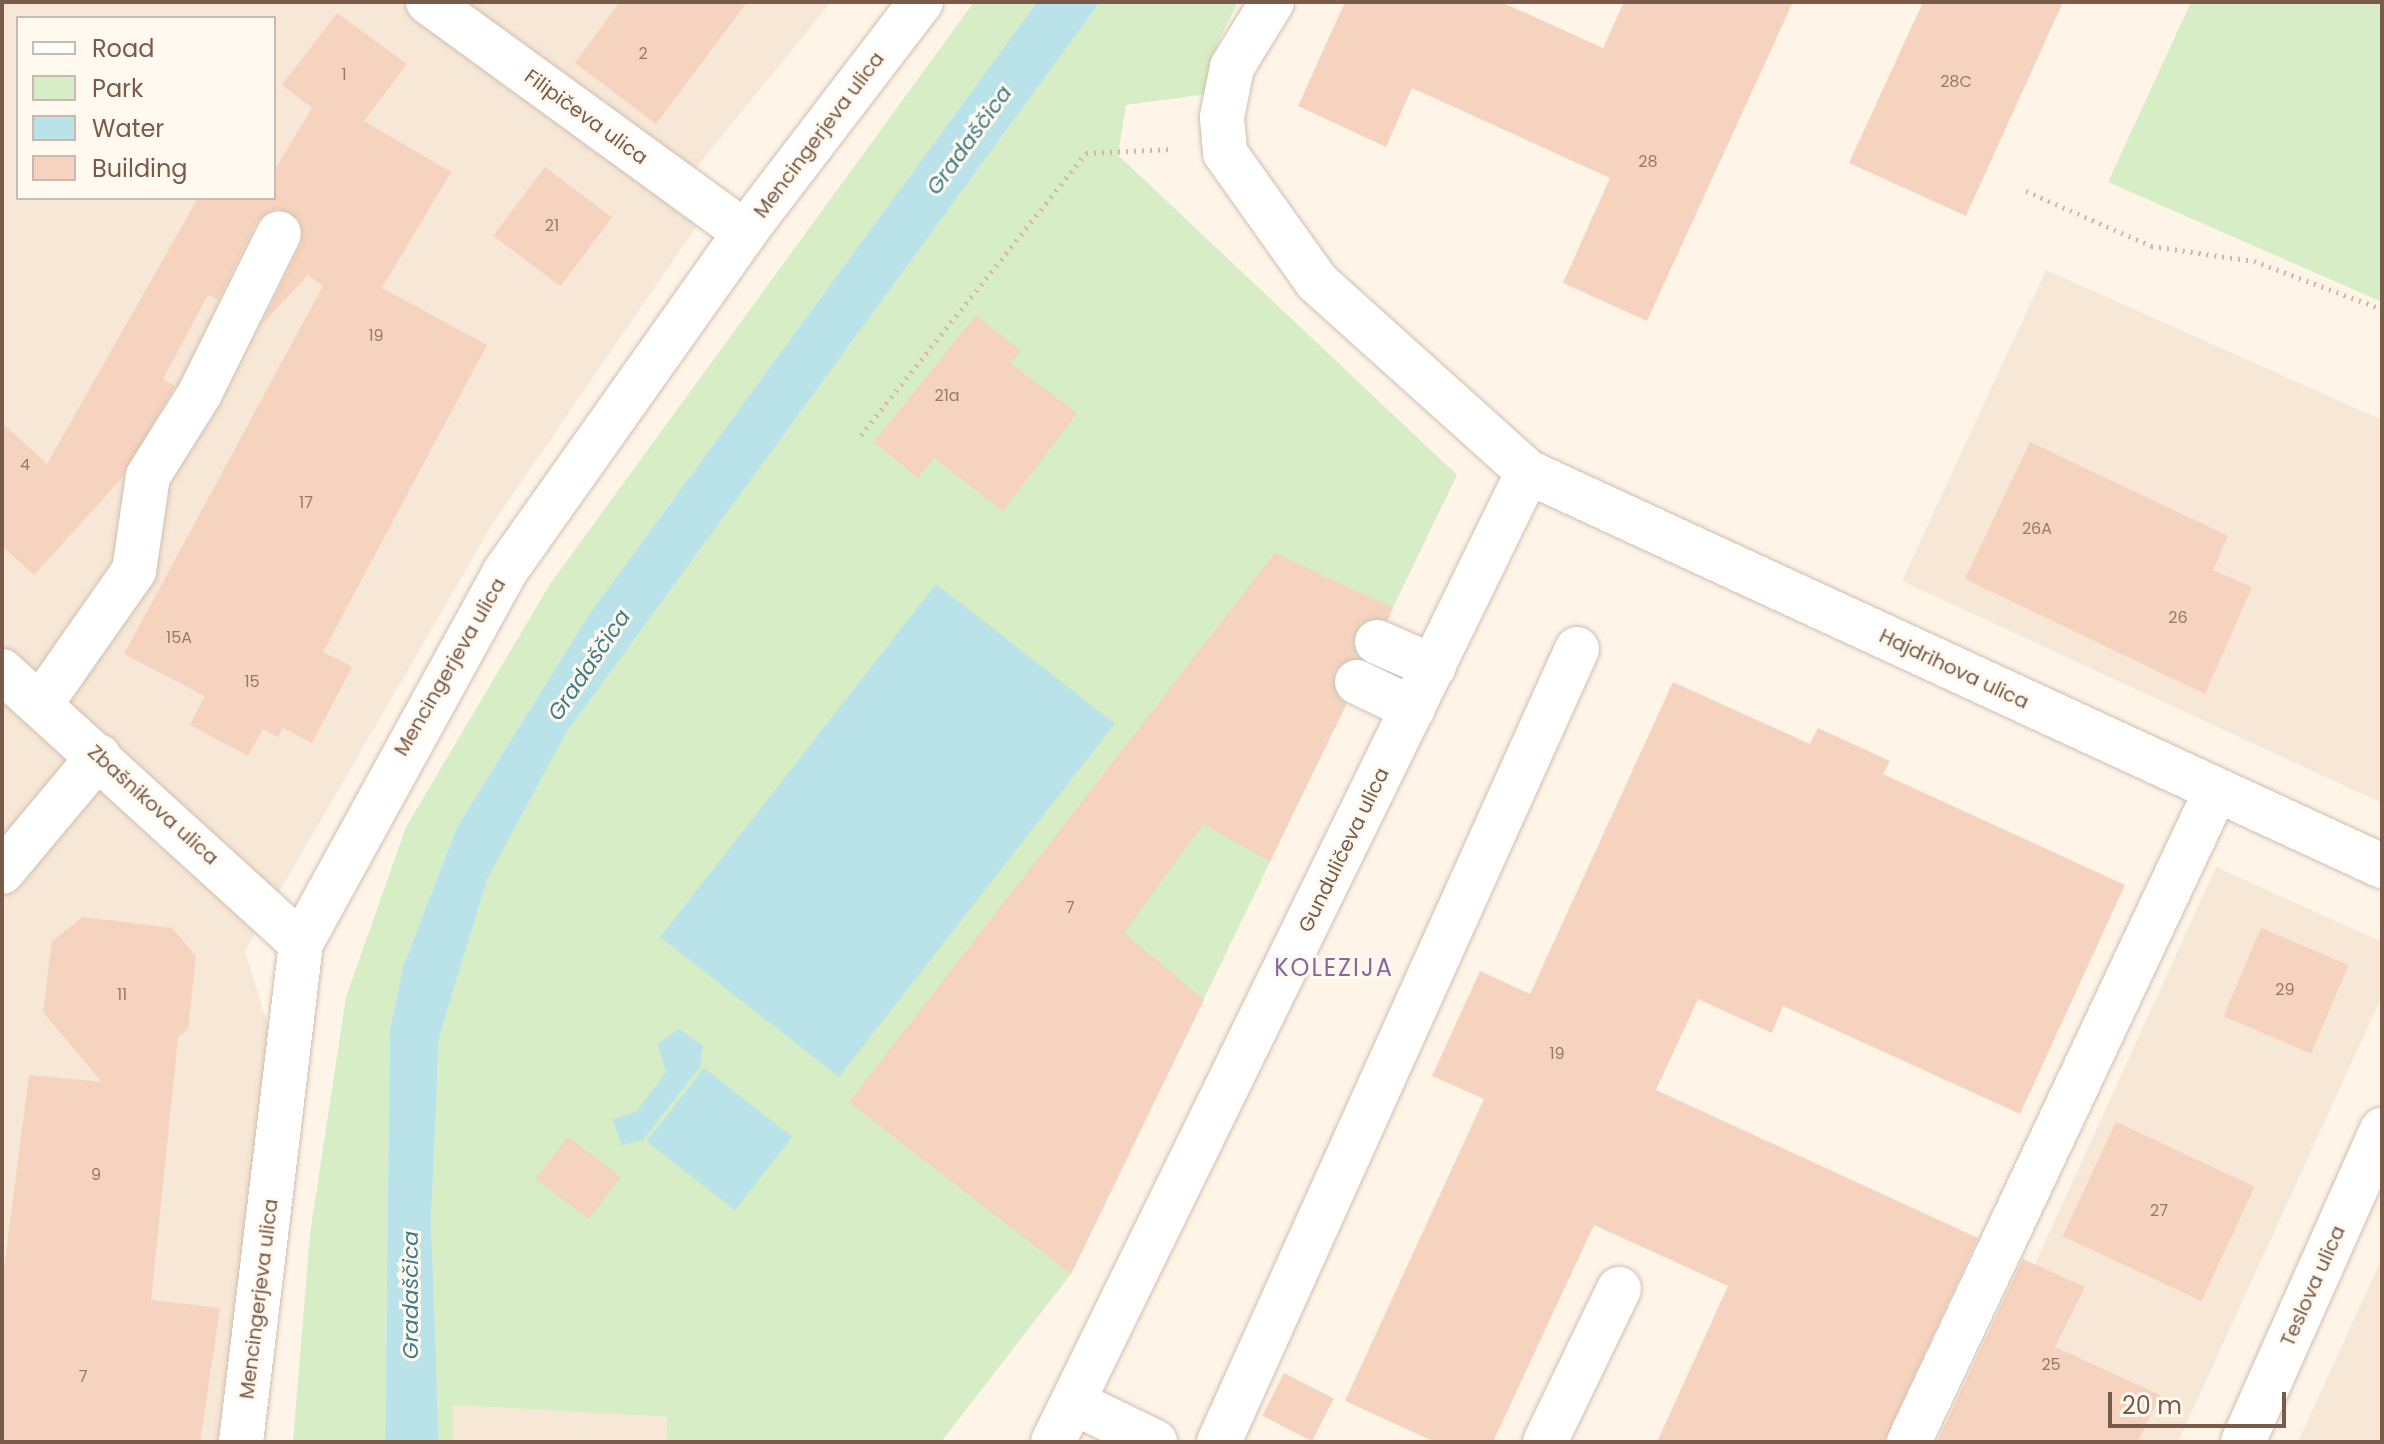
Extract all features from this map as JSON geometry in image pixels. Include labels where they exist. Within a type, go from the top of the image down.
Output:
[{"type":"street","name":"Filipičeva ulica","points":[[428,2],[745,232]]},
{"type":"street","name":"Mencingerjeva ulica","points":[[241,1442],[301,943],[504,573],[745,232],[921,2]]},
{"type":"street","points":[[1225,147],[1232,67],[1272,2]]},
{"type":"street","name":"Hajdrihova ulica","points":[[1225,147],[1245,188],[1317,282],[1528,472],[2215,793],[2382,866]]},
{"type":"street","points":[[40,705],[134,571],[148,476],[200,393],[279,233]]},
{"type":"street","name":"Gunduličeva ulica","points":[[1053,1442],[1077,1404],[1528,472]]},
{"type":"street","points":[[1377,642],[1434,667]]},
{"type":"street","points":[[1219,1442],[1577,649]]},
{"type":"street","name":"Zbašnikova ulica","points":[[2,671],[301,943]]},
{"type":"street","points":[[1357,682],[1413,709]]},
{"type":"street","points":[[2,872],[99,756]]},
{"type":"street","points":[[1909,1442],[2215,793]]},
{"type":"street","name":"Teslova ulica","points":[[2243,1442],[2382,1130]]},
{"type":"street","points":[[1545,1442],[1619,1289]]},
{"type":"street","points":[[1077,1404],[1155,1442]]},
{"type":"path","points":[[861,435],[1086,153],[1225,147]]},
{"type":"path","points":[[2026,191],[2151,246],[2254,261],[2382,309]]},
{"type":"shaded area","points":[[2,2],[831,2],[669,201],[696,227],[493,523],[245,951],[270,1032],[218,1442],[2,1442]]},
{"type":"shaded area","points":[[2046,270],[2382,420],[2382,803],[1902,581]]},
{"type":"shaded area","points":[[2216,867],[2382,942],[2382,996],[2178,1442],[1954,1442]]},
{"type":"shaded area","points":[[2382,1258],[2382,1442],[2298,1442]]},
{"type":"shaded area","points":[[452,1405],[669,1417],[666,1442],[453,1442]]},
{"type":"green space","points":[[974,2],[1037,2],[588,616],[457,827],[403,967],[390,1030],[385,1442],[293,1442],[310,1234],[346,997],[406,827],[550,584]]},
{"type":"green space","points":[[1100,2],[1238,2],[1217,44],[1207,94],[1126,105],[1118,155],[1457,475],[1071,1274],[941,1442],[666,1442],[668,1417],[453,1405],[453,1442],[439,1442],[431,1221],[439,1038],[487,880],[566,733]]},
{"type":"green space","points":[[2191,2],[2382,2],[2382,302],[2108,182]]},
{"type":"water","name":"Gradaščica","points":[[1037,2],[1100,2],[566,733],[487,880],[439,1038],[431,1221],[439,1442],[385,1442],[390,1030],[403,967],[457,827],[588,616]]},
{"type":"water","points":[[936,584],[1115,724],[839,1077],[660,937]]},
{"type":"water","points":[[679,1029],[703,1046],[700,1067],[643,1140],[622,1145],[613,1120],[637,1111],[666,1072],[658,1044]]},
{"type":"water","points":[[704,1068],[792,1137],[735,1210],[647,1141]]},
{"type":"building","points":[[620,2],[747,2],[656,124],[575,63]]},
{"type":"building","points":[[1345,2],[1501,2],[1603,48],[1624,2],[1793,2],[1647,321],[1563,283],[1610,178],[1412,88],[1386,147],[1298,106]]},
{"type":"building","points":[[1923,2],[2063,2],[1966,216],[1849,163]]},
{"type":"building","points":[[337,13],[407,64],[364,121],[451,172],[382,288],[487,345],[323,652],[352,667],[312,743],[283,728],[278,737],[263,729],[248,756],[190,725],[205,696],[124,654],[323,286],[308,275],[262,324],[301,244],[299,219],[277,208],[257,221],[218,300],[208,295],[163,379],[175,386],[122,478],[34,575],[2,546],[2,423],[47,464],[197,200],[276,200],[276,168],[312,108],[282,85]]},
{"type":"building","points":[[545,167],[612,218],[560,286],[493,236]]},
{"type":"building","points":[[976,315],[1021,351],[1010,363],[1077,413],[1003,511],[934,458],[918,478],[874,442]]},
{"type":"building","points":[[2030,442],[2228,536],[2213,570],[2252,587],[2205,694],[1965,579]]},
{"type":"building","points":[[1275,553],[1393,608],[1388,620],[1362,622],[1352,644],[1357,657],[1334,672],[1336,695],[1346,705],[1270,861],[1203,824],[1124,933],[1204,1000],[1071,1274],[849,1102]]},
{"type":"building","points":[[1673,682],[1810,744],[1818,728],[1890,761],[1883,774],[2125,885],[2020,1114],[1783,1006],[1772,1033],[1698,999],[1656,1090],[1978,1238],[1884,1442],[1657,1442],[1728,1286],[1594,1225],[1493,1442],[1435,1442],[1345,1401],[1484,1099],[1432,1076],[1480,971],[1530,994]]},
{"type":"building","points":[[83,917],[172,928],[196,956],[188,1029],[178,1037],[151,1300],[220,1308],[200,1442],[2,1442],[2,1285],[29,1075],[102,1082],[43,1012],[52,941]]},
{"type":"building","points":[[2261,928],[2348,965],[2311,1053],[2223,1016]]},
{"type":"building","points":[[2116,1122],[2255,1187],[2201,1301],[2063,1236]]},
{"type":"building","points":[[568,1137],[621,1177],[589,1219],[536,1179]]},
{"type":"building","points":[[2023,1259],[2085,1287],[2055,1347],[2160,1395],[2138,1442],[1937,1442]]},
{"type":"building","points":[[1284,1373],[1334,1398],[1312,1441],[1262,1416]]},
{"type":"district","name":"KOLEZIJA","points":[[1334,968]]}]
